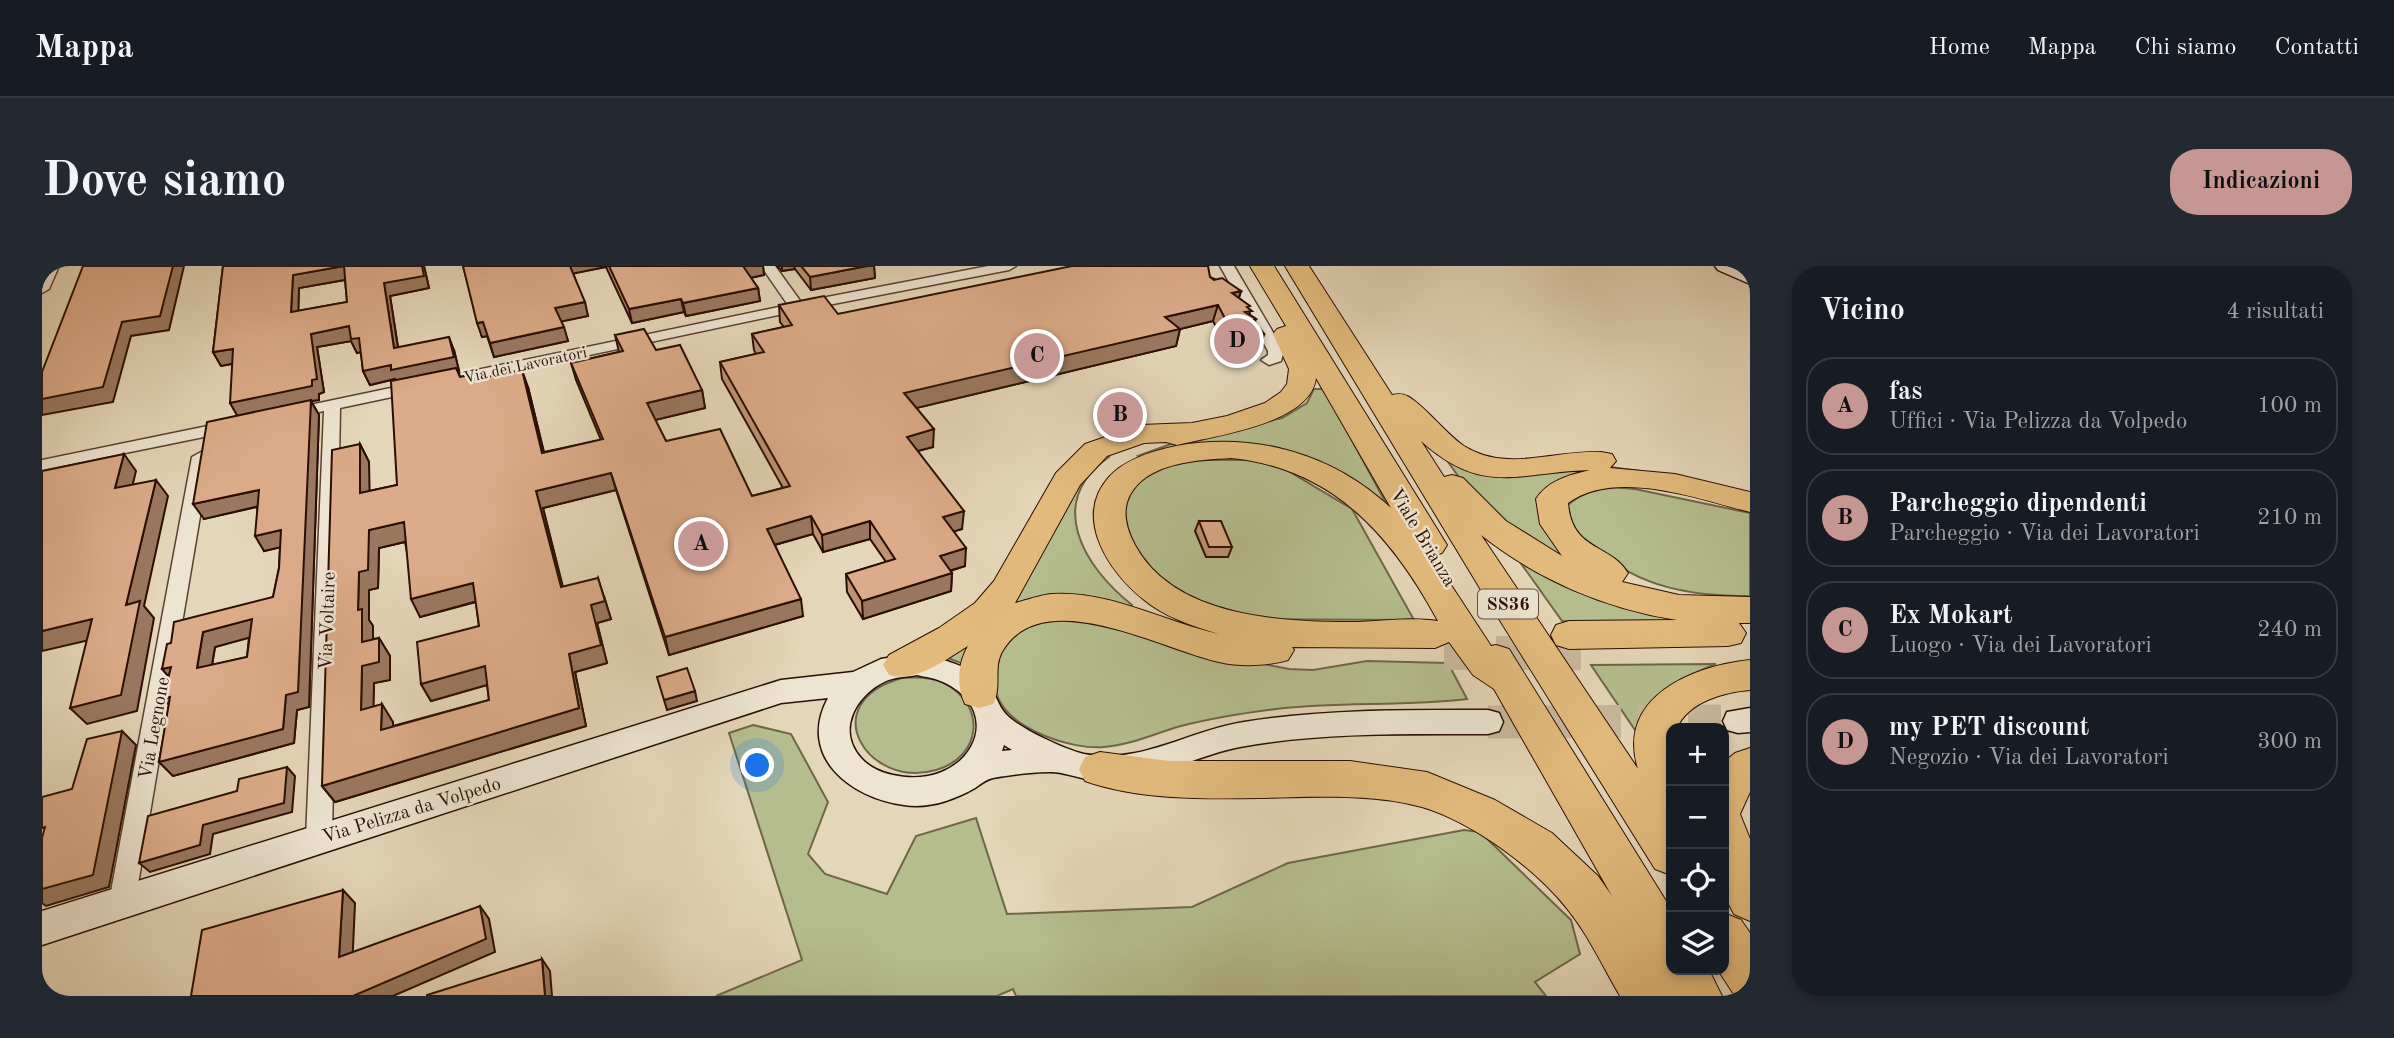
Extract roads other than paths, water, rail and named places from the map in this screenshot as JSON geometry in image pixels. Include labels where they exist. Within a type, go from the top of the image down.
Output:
[{"type":"highway","name":"Viale Brianza","points":[[1262,266],[1342,396],[1666,945]]},
{"type":"highway","name":"Viale Brianza","points":[[1297,266],[1493,581],[1667,849]]},
{"type":"highway","points":[[1253,648],[1180,624],[1153,609],[1115,578],[1093,546],[1087,531],[1086,516],[1089,501],[1100,478],[1122,458],[1156,443],[1268,413],[1291,401],[1300,389],[1303,379],[1299,359],[1285,332],[1294,319]]},
{"type":"highway","points":[[1350,349],[1382,378],[1461,496],[1485,520],[1527,551],[1572,574],[1637,599],[1699,610],[1750,609]]},
{"type":"highway","points":[[1394,396],[1438,444],[1466,460],[1485,466],[1510,470],[1596,461],[1750,486]]},
{"type":"highway","points":[[902,665],[952,638],[988,612],[1007,589],[1067,480],[1096,450],[1140,434],[1192,432]]},
{"type":"highway","points":[[986,707],[981,660],[987,645],[1007,623],[1034,610],[1061,607],[1102,611],[1224,650],[1253,648],[1300,653],[1440,643],[1252,630],[1200,614],[1165,595],[1130,566],[1113,539],[1109,514],[1111,501],[1125,479],[1135,470],[1163,457],[1194,450],[1258,452],[1317,470],[1354,493],[1403,540],[1447,604],[1481,663],[1508,679]]},
{"type":"highway","points":[[1750,502],[1661,483],[1604,476],[1581,479],[1562,488],[1552,499],[1551,515],[1557,530],[1571,546],[1626,580],[1678,597],[1750,609]]},
{"type":"highway","points":[[1750,633],[1575,644],[1750,652]]},
{"type":"highway","points":[[1666,786],[1657,764],[1654,738],[1663,715],[1686,693],[1715,679],[1750,675]]},
{"type":"highway","points":[[1729,792],[1735,778],[1750,765]]},
{"type":"highway","points":[[1100,769],[1168,779],[1350,779],[1427,790],[1480,813],[1536,847],[1582,891],[1649,996]]},
{"type":"highway","points":[[1729,843],[1750,899]]},
{"type":"highway","points":[[1729,889],[1750,922]]},
{"type":"highway","points":[[1729,944],[1750,976]]},
{"type":"highway","points":[[1684,975],[1697,996]]},
{"type":"main road","points":[[1724,266],[1750,277]]},
{"type":"main road","points":[[1730,266],[1750,277]]},
{"type":"main road","points":[[1057,760],[986,707],[959,676],[917,664],[869,674],[856,682],[841,700],[834,719],[834,739],[845,761],[863,778],[878,786],[905,792],[922,792],[959,781],[973,771],[992,765],[1057,760],[1100,769],[1126,767],[1235,736],[1296,726],[1353,722],[1488,722]]},
{"type":"main road","name":"Via Pelizza da Volpedo","points":[[42,928],[781,692],[856,682]]},
{"type":"main road","points":[[781,692],[819,706],[834,719]]},
{"type":"main road","points":[[973,771],[990,747],[986,707]]},
{"type":"street","points":[[42,289],[52,266]]},
{"type":"street","points":[[768,266],[797,307]]},
{"type":"street","name":"Via dei Lavoratori","points":[[269,418],[797,307],[1015,266]]},
{"type":"street","points":[[1227,266],[1276,351],[1276,358],[1269,360]]},
{"type":"street","name":"Via Voltaire","points":[[319,838],[332,404]]},
{"type":"street","points":[[42,465],[244,423]]},
{"type":"street","name":"Via Legnone","points":[[122,902],[206,431]]},
{"type":"tunnel","points":[[1444,653],[1581,653]]},
{"type":"tunnel","points":[[1488,722],[1738,721]]},
{"type":"place","name":"my PET discount","points":[[1237,341]]},
{"type":"place","name":"Ex Mokart","points":[[1037,356]]},
{"type":"place","name":"Parcheggio dipendenti","points":[[1120,415]]},
{"type":"place","name":"fas","points":[[701,544]]}]
